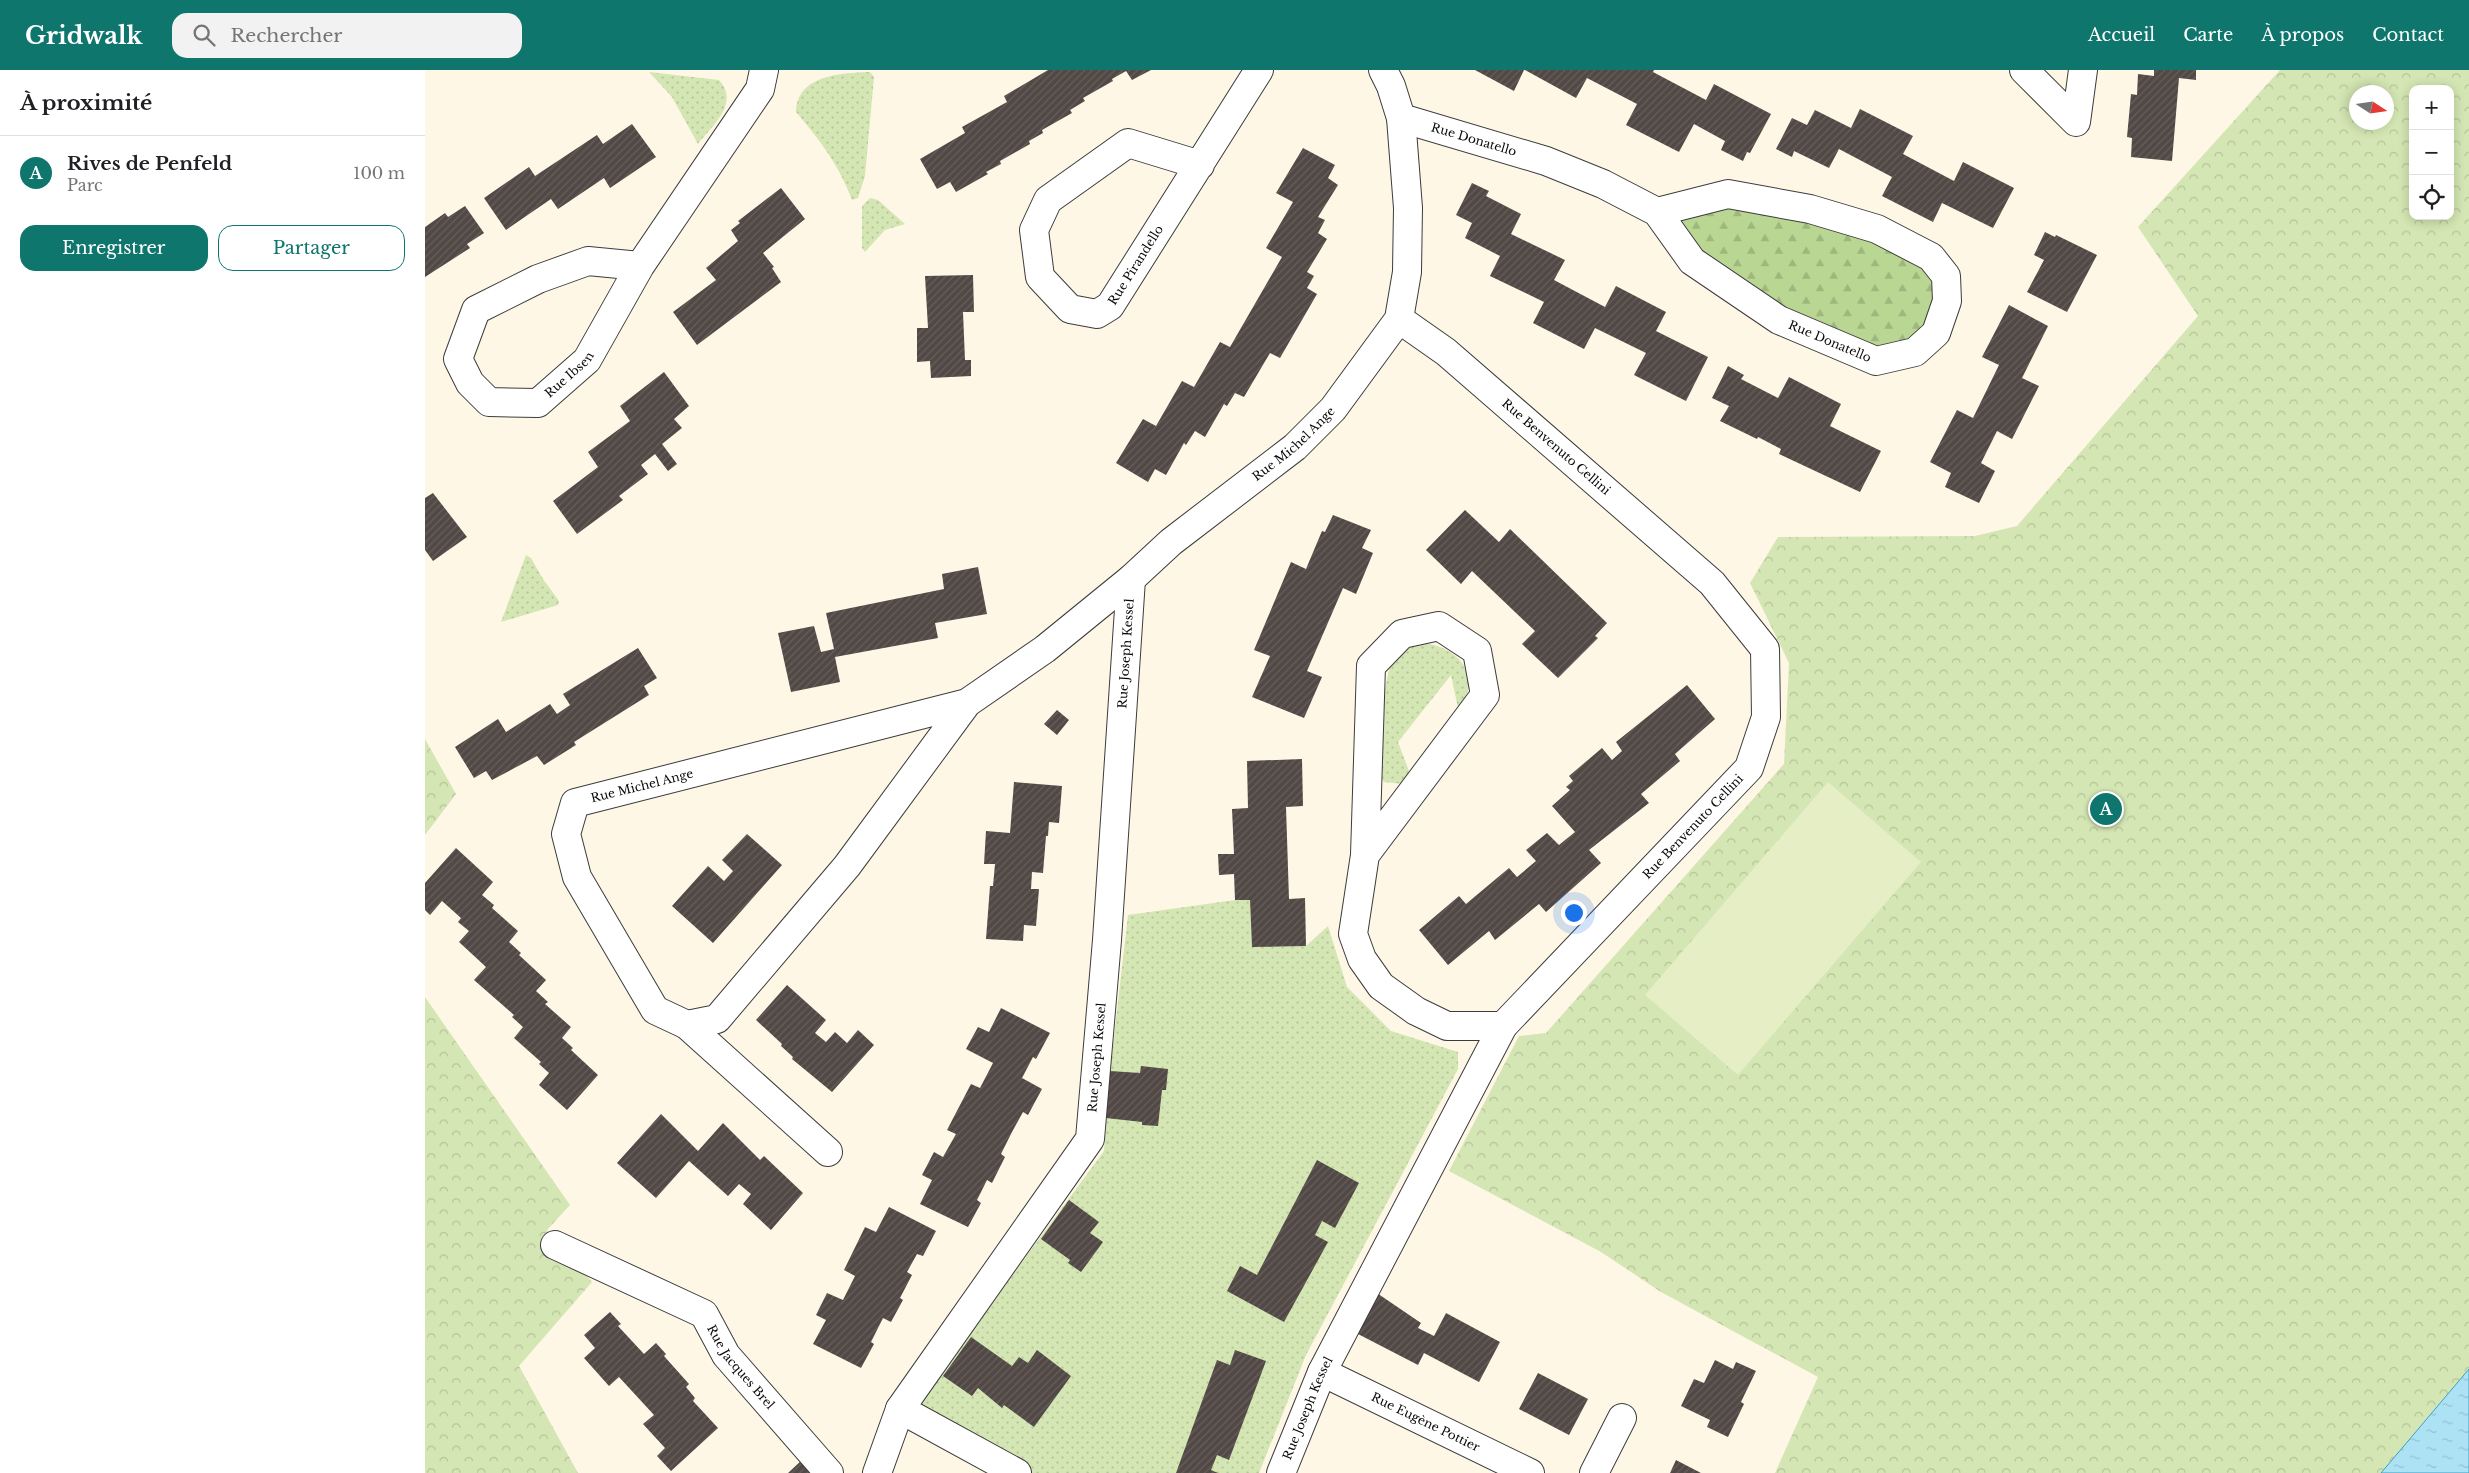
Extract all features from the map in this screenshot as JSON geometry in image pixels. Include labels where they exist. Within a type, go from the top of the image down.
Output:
[{"type":"street","name":"Rue Ibsen","points":[[640,266],[588,261],[538,279],[476,310],[458,358],[470,383],[489,402],[538,403],[587,360],[640,266],[760,89],[764,70]]},
{"type":"street","name":"Rue Pirandello","points":[[1200,165],[1129,143],[1048,200],[1034,230],[1040,277],[1070,309],[1097,314],[1109,306],[1200,165],[1259,70]]},
{"type":"street","name":"Rue Michel Ange","points":[[687,1025],[717,1019],[847,866],[967,703],[1045,649],[1131,579],[1171,542],[1295,447],[1333,409],[1399,319],[1407,272],[1408,208],[1401,118],[1391,86],[1383,70]]},
{"type":"street","points":[[2024,70],[2076,122],[2083,70]]},
{"type":"street","name":"Rue Donatello","points":[[1401,118],[1546,160],[1603,184],[1657,212],[1692,261],[1779,320],[1876,362],[1915,352],[1936,333],[1947,301],[1946,276],[1931,257],[1877,229],[1810,209],[1728,194],[1657,212]]},
{"type":"street","name":"Rue Benvenuto Cellini","points":[[1399,319],[1446,352],[1712,583],[1765,649],[1766,717],[1749,768],[1503,1026]]},
{"type":"street","name":"Rue Joseph Kessel","points":[[877,1473],[900,1409],[1090,1140],[1107,940],[1131,579]]},
{"type":"street","points":[[1365,855],[1485,695],[1477,651],[1439,626],[1402,634],[1371,666],[1365,855],[1353,934],[1362,959],[1381,986],[1416,1011],[1447,1026],[1503,1026]]},
{"type":"street","name":"Rue Michel Ange","points":[[828,1152],[687,1025],[655,1010],[577,877],[566,834],[575,803],[967,703]]},
{"type":"street","name":"Rue Joseph Kessel","points":[[1281,1473],[1321,1372],[1503,1026]]},
{"type":"street","name":"Rue Jacques Brel","points":[[555,1246],[704,1314],[726,1356],[829,1473]]},
{"type":"street","name":"Rue Eugène Pottier","points":[[1321,1372],[1530,1473]]},
{"type":"street","points":[[900,1409],[1017,1473]]},
{"type":"street","points":[[1594,1473],[1622,1418]]},
{"type":"green space","points":[[2280,70],[2469,70],[2469,1369],[2381,1473],[1775,1473],[1818,1377],[1661,1292],[1601,1252],[1449,1171],[1519,1036],[1546,1033],[1784,764],[1789,663],[1750,583],[1778,537],[1975,536],[2017,526],[2198,316],[2138,227]]},
{"type":"green space","points":[[649,72],[719,80],[725,89],[726,105],[717,121],[698,144],[672,97]]},
{"type":"green space","points":[[870,72],[874,77],[865,176],[858,198],[852,200],[841,175],[828,153],[796,112],[798,100],[804,90],[812,83],[834,75]]},
{"type":"green space","points":[[1728,194],[1931,257],[1936,333],[1876,361],[1779,320],[1657,212]]},
{"type":"green space","points":[[870,198],[878,200],[905,224],[885,230],[865,252],[862,248],[862,206]]},
{"type":"green space","points":[[526,555],[531,558],[559,601],[558,605],[501,622]]},
{"type":"green space","points":[[1424,643],[1447,650],[1464,665],[1469,685],[1466,696],[1458,708],[1451,675],[1398,742],[1409,771],[1403,784],[1384,782],[1379,775],[1384,694],[1390,665],[1409,645]]},
{"type":"green space","points":[[425,739],[456,794],[425,835]]},
{"type":"green space","points":[[1828,782],[1921,862],[1738,1075],[1645,995]]},
{"type":"green space","points":[[1235,900],[1250,900],[1252,947],[1306,946],[1328,926],[1347,987],[1391,1031],[1458,1052],[1458,1069],[1306,1355],[1259,1473],[1019,1473],[916,1406],[1104,1151],[1110,1071],[1128,915]]},
{"type":"green space","points":[[425,997],[570,1205],[547,1230],[592,1282],[519,1366],[578,1473],[425,1473]]},
{"type":"water","points":[[2469,1369],[2469,1473],[2381,1473]]},
{"type":"building","points":[[1048,70],[1151,70],[1132,80],[1126,71],[1112,79],[1113,81],[1083,98],[1085,101],[1070,110],[1072,113],[1042,130],[1043,133],[1029,141],[1030,144],[1000,161],[1001,164],[986,172],[988,174],[956,192],[950,182],[937,189],[920,159],[965,133],[962,127],[1007,102],[1004,96]]},
{"type":"building","points":[[1475,70],[1524,70],[1514,91]]},
{"type":"building","points":[[1525,70],[1654,70],[1653,72],[1706,100],[1714,84],[1771,114],[1750,153],[1747,152],[1743,161],[1721,150],[1725,141],[1694,124],[1679,152],[1626,125],[1637,104],[1587,78],[1576,98]]},
{"type":"building","points":[[2154,70],[2196,70],[2196,80],[2179,78],[2172,161],[2131,157],[2132,138],[2127,137],[2131,94],[2137,95],[2138,74],[2154,76]]},
{"type":"building","points":[[1860,109],[1913,136],[1903,154],[1954,181],[1963,162],[2014,188],[1993,228],[1942,203],[1933,222],[1882,196],[1892,177],[1839,149],[1829,168],[1794,151],[1792,157],[1776,149],[1792,118],[1807,125],[1815,110],[1851,128]]},
{"type":"building","points":[[632,124],[656,157],[610,188],[604,178],[558,209],[551,199],[506,230],[484,198],[529,167],[535,176],[597,135],[603,144]]},
{"type":"building","points":[[1303,148],[1335,165],[1328,178],[1338,185],[1318,217],[1325,220],[1318,233],[1327,239],[1307,272],[1314,276],[1307,288],[1317,294],[1280,358],[1270,353],[1244,397],[1235,393],[1227,406],[1224,404],[1205,437],[1195,431],[1186,445],[1184,443],[1166,475],[1155,469],[1148,482],[1116,463],[1143,419],[1156,426],[1182,381],[1194,387],[1220,342],[1230,347],[1282,257],[1266,248],[1293,202],[1276,193]]},
{"type":"building","points":[[1472,183],[1489,191],[1486,196],[1521,214],[1511,234],[1565,260],[1554,280],[1605,307],[1616,286],[1666,312],[1656,331],[1708,357],[1686,401],[1634,375],[1646,353],[1595,328],[1584,349],[1533,323],[1544,302],[1490,276],[1500,256],[1465,238],[1472,223],[1456,215]]},
{"type":"building","points":[[781,188],[805,219],[763,253],[774,267],[772,268],[781,282],[697,345],[673,312],[716,280],[706,268],[738,241],[731,230],[740,223],[738,221]]},
{"type":"building","points":[[465,206],[484,233],[467,244],[470,248],[425,277],[425,227],[445,213],[448,217]]},
{"type":"building","points":[[2045,232],[2055,237],[2056,235],[2097,255],[2067,312],[2027,292],[2044,260],[2034,255]]},
{"type":"building","points":[[973,275],[974,312],[963,312],[965,360],[971,360],[971,376],[931,378],[930,361],[917,362],[917,328],[928,328],[925,276]]},
{"type":"building","points":[[2009,305],[2048,326],[2022,378],[2039,386],[2012,439],[1997,431],[1981,463],[1995,471],[1979,503],[1945,487],[1951,473],[1930,462],[1957,410],[1973,418],[1999,365],[1982,357]]},
{"type":"building","points":[[1728,366],[1744,375],[1741,379],[1778,398],[1789,377],[1841,404],[1830,426],[1881,451],[1860,492],[1779,454],[1781,449],[1758,437],[1757,439],[1720,421],[1729,406],[1712,398]]},
{"type":"building","points":[[664,372],[689,406],[674,419],[682,428],[662,444],[677,464],[668,471],[655,454],[641,465],[648,474],[619,496],[623,500],[577,534],[553,501],[598,467],[588,452],[630,421],[620,406]]},
{"type":"building","points":[[433,493],[467,537],[433,561],[425,550],[425,498]]},
{"type":"building","points":[[1465,510],[1499,542],[1510,529],[1607,623],[1595,636],[1598,638],[1558,678],[1522,644],[1535,631],[1472,571],[1461,584],[1426,550]]},
{"type":"building","points":[[1333,515],[1371,530],[1362,548],[1373,553],[1356,594],[1343,588],[1307,671],[1322,677],[1304,718],[1252,697],[1270,656],[1254,650],[1291,562],[1306,569],[1322,531],[1325,532]]},
{"type":"building","points":[[978,567],[987,614],[935,623],[938,638],[835,657],[840,682],[791,692],[778,633],[814,626],[821,652],[834,649],[826,613],[944,589],[942,574]]},
{"type":"building","points":[[638,648],[657,678],[644,686],[649,695],[574,742],[576,745],[544,765],[537,756],[492,780],[486,771],[474,778],[455,747],[498,719],[506,732],[550,704],[557,714],[570,705],[563,694]]},
{"type":"building","points":[[1687,685],[1715,719],[1675,754],[1680,761],[1641,794],[1649,803],[1589,850],[1601,863],[1546,912],[1539,904],[1495,940],[1489,931],[1448,965],[1419,930],[1459,896],[1466,904],[1509,868],[1517,877],[1536,861],[1526,850],[1547,833],[1559,845],[1575,832],[1552,806],[1570,790],[1566,787],[1573,781],[1569,776],[1602,748],[1612,760],[1622,751],[1616,742]]},
{"type":"building","points":[[1057,710],[1069,720],[1057,735],[1044,724]]},
{"type":"building","points":[[1302,759],[1303,806],[1286,807],[1289,899],[1305,898],[1306,946],[1252,947],[1250,900],[1235,900],[1234,874],[1219,875],[1218,854],[1234,854],[1232,809],[1248,808],[1247,761]]},
{"type":"building","points":[[1014,782],[1062,786],[1059,823],[1049,822],[1043,873],[1032,872],[1031,889],[1039,889],[1036,926],[1024,925],[1023,941],[986,939],[990,886],[993,886],[995,864],[984,864],[986,831],[1010,833]]},
{"type":"building","points":[[747,834],[782,865],[713,943],[672,906],[708,866],[724,881],[733,871],[722,860]]},
{"type":"building","points":[[456,848],[493,882],[482,895],[494,905],[492,908],[518,931],[509,942],[521,953],[519,955],[546,980],[536,991],[548,1002],[545,1004],[571,1027],[562,1038],[573,1048],[571,1050],[598,1075],[567,1110],[539,1085],[549,1073],[539,1064],[541,1062],[514,1038],[523,1027],[512,1017],[514,1015],[474,980],[486,967],[459,942],[469,931],[458,922],[461,918],[442,901],[430,915],[425,910],[425,883]]},
{"type":"building","points":[[787,985],[826,1020],[815,1033],[826,1042],[835,1032],[847,1043],[858,1030],[874,1045],[832,1092],[792,1059],[793,1057],[781,1046],[782,1044],[756,1020]]},
{"type":"building","points":[[1001,1008],[1050,1033],[1036,1059],[1033,1057],[1022,1078],[1042,1089],[1028,1115],[1023,1112],[1012,1132],[1001,1154],[1005,1157],[992,1183],[987,1180],[977,1200],[981,1203],[968,1227],[920,1204],[932,1180],[922,1175],[934,1152],[943,1157],[956,1134],[947,1130],[971,1084],[980,1088],[993,1063],[966,1049],[978,1027],[989,1032]]},
{"type":"building","points":[[1141,1066],[1168,1069],[1166,1090],[1162,1090],[1158,1126],[1142,1125],[1142,1122],[1106,1118],[1110,1071],[1140,1073]]},
{"type":"building","points":[[661,1114],[698,1151],[723,1123],[760,1160],[764,1156],[803,1193],[771,1230],[743,1204],[751,1194],[739,1184],[728,1196],[689,1161],[656,1198],[617,1163]]},
{"type":"building","points":[[1317,1160],[1359,1183],[1335,1228],[1322,1221],[1315,1235],[1328,1242],[1284,1322],[1227,1291],[1240,1266],[1257,1275]]},
{"type":"building","points":[[1069,1200],[1099,1222],[1090,1233],[1103,1242],[1081,1272],[1068,1263],[1070,1260],[1041,1239]]},
{"type":"building","points":[[889,1207],[936,1231],[923,1256],[917,1254],[907,1272],[912,1275],[900,1298],[903,1300],[891,1322],[883,1318],[871,1342],[874,1344],[861,1368],[813,1344],[826,1320],[816,1315],[827,1293],[843,1300],[855,1276],[844,1270],[865,1227],[876,1232]]},
{"type":"building","points":[[1371,1289],[1421,1323],[1418,1328],[1434,1336],[1446,1313],[1500,1342],[1479,1382],[1424,1353],[1418,1365],[1358,1334]]},
{"type":"building","points":[[610,1312],[621,1324],[618,1326],[644,1354],[656,1343],[666,1354],[664,1356],[689,1384],[686,1387],[695,1398],[693,1401],[718,1428],[671,1471],[657,1456],[665,1448],[643,1424],[654,1415],[619,1377],[609,1386],[584,1358],[595,1348],[584,1335]]},
{"type":"building","points":[[971,1337],[1012,1366],[1019,1357],[1028,1363],[1037,1350],[1071,1376],[1034,1427],[1004,1405],[1002,1408],[978,1388],[972,1396],[943,1376]]},
{"type":"building","points":[[1235,1350],[1266,1361],[1229,1460],[1217,1455],[1211,1470],[1218,1473],[1176,1473],[1217,1360],[1230,1365]]},
{"type":"building","points":[[1715,1360],[1733,1369],[1736,1362],[1756,1371],[1741,1402],[1744,1404],[1728,1437],[1707,1427],[1710,1420],[1681,1406],[1694,1379],[1704,1383]]},
{"type":"building","points":[[1538,1373],[1588,1399],[1569,1435],[1519,1409]]},
{"type":"building","points":[[802,1460],[814,1473],[788,1473]]},
{"type":"building","points":[[1676,1460],[1701,1473],[1670,1473]]},
{"type":"place","name":"Rives de Penfeld","points":[[2106,809]]}]
